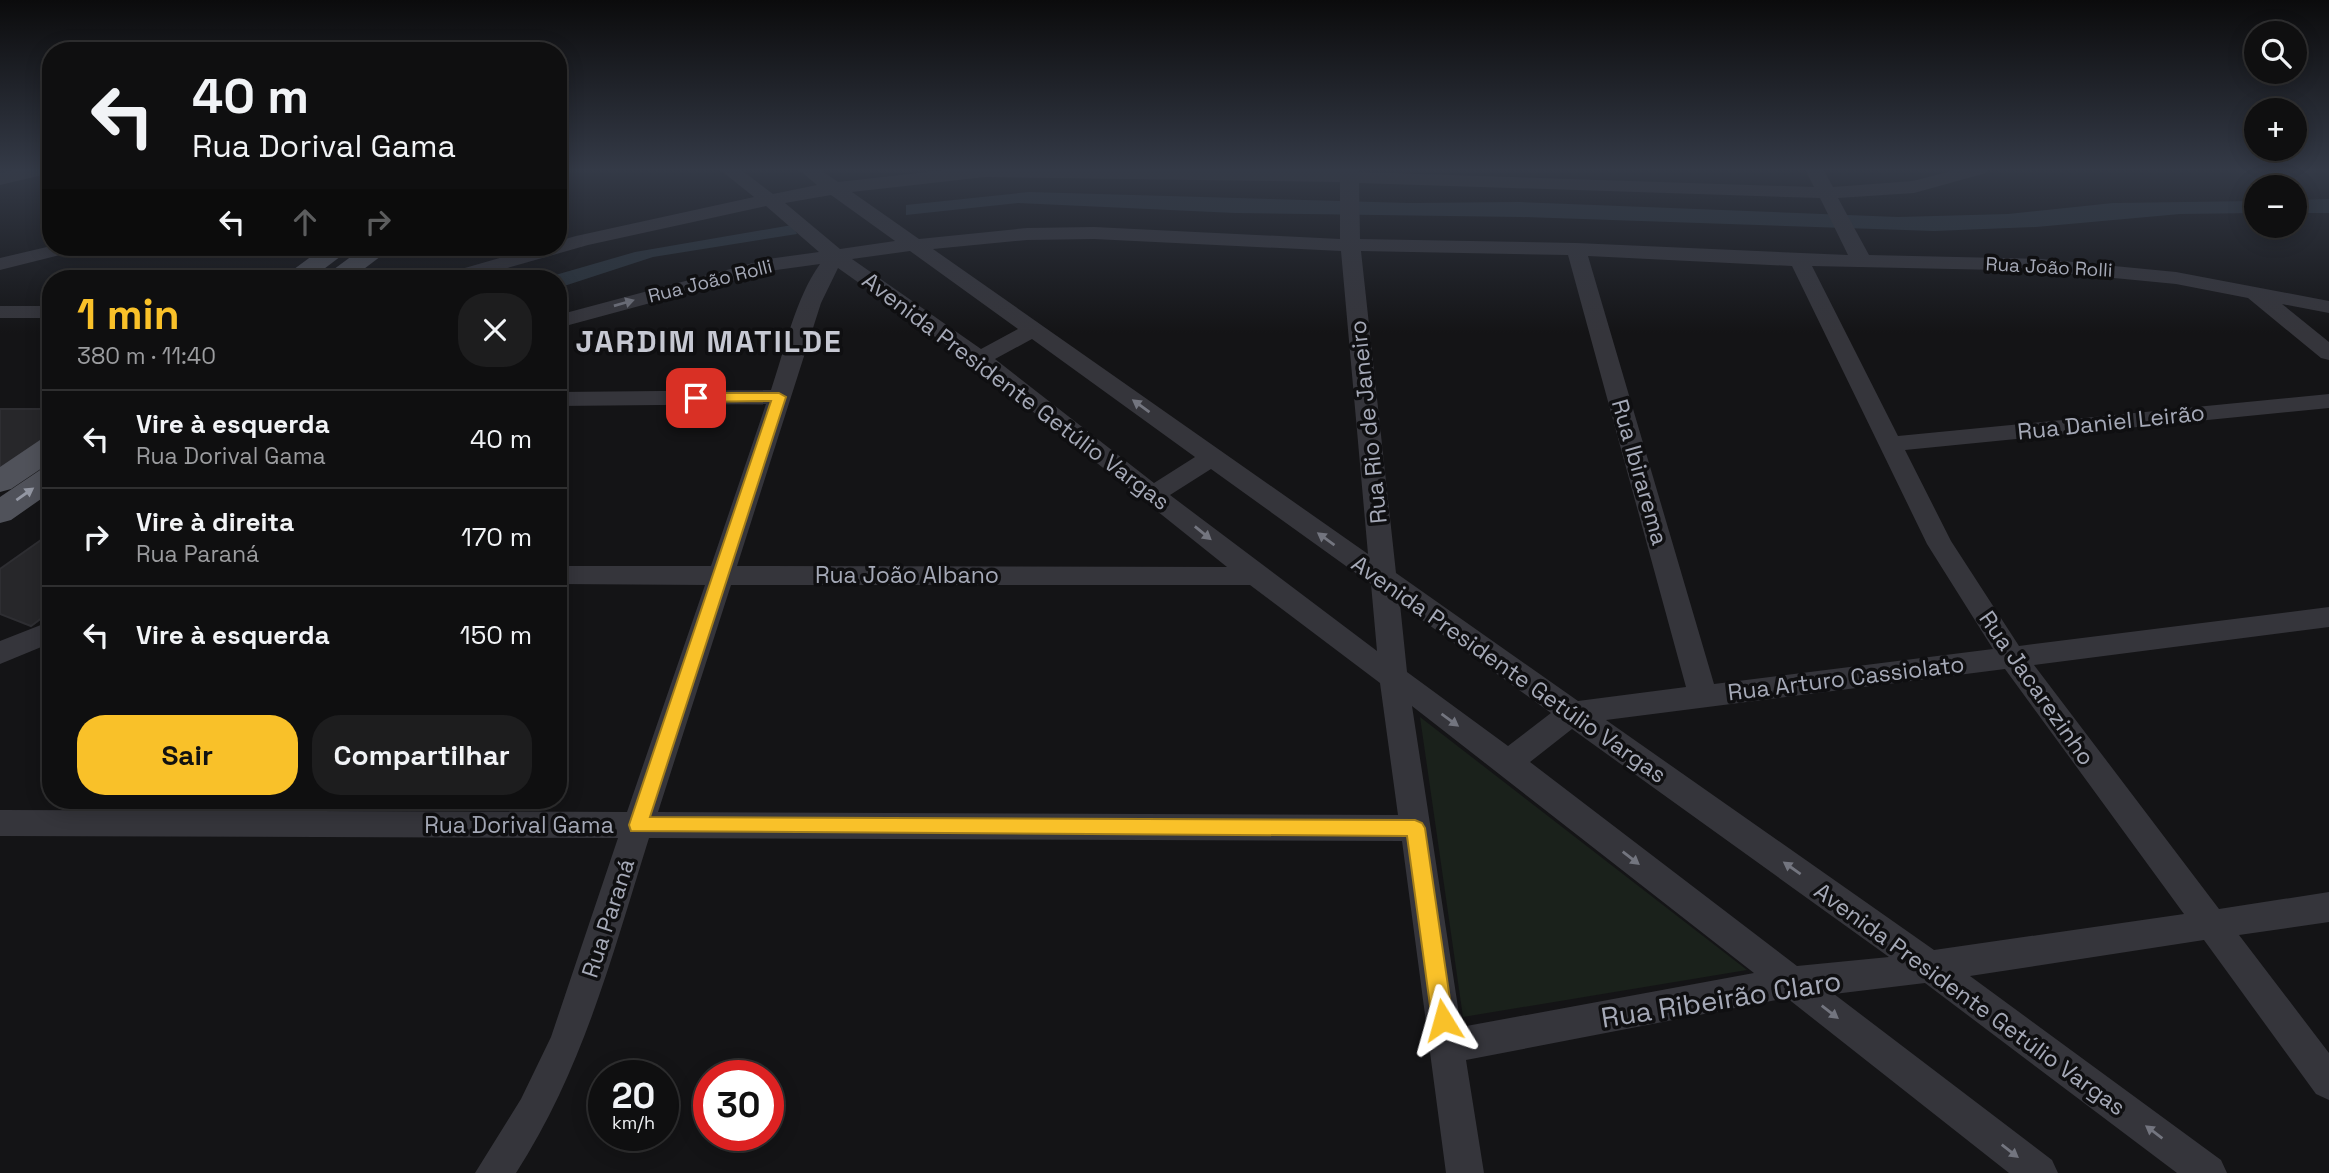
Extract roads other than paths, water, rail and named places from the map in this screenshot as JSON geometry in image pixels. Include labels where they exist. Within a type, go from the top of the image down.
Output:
[{"type":"main road","points":[[307,270],[327,256]]},
{"type":"main road","points":[[347,270],[367,256]]},
{"type":"main road","points":[[0,482],[42,453]]},
{"type":"main road","points":[[0,512],[42,483]]},
{"type":"street","points":[[567,245],[657,224]]},
{"type":"street","name":"Avenida Presidente Getúlio Vargas","points":[[799,224],[836,256],[980,358],[1256,576],[1394,681],[1508,762],[2039,1173]]},
{"type":"street","name":"Avenida Presidente Getúlio Vargas","points":[[885,224],[1928,965],[2208,1173]]},
{"type":"street","name":"Rua Rio de Janeiro","points":[[1349,224],[1394,681],[1465,1173]]},
{"type":"street","points":[[1842,224],[1856,251]]},
{"type":"street","name":"Rua João Rolli","points":[[567,320],[768,265],[1027,234],[1081,233],[1349,238],[1799,260],[1856,251],[2116,270],[2252,291],[2329,307]]},
{"type":"street","name":"Rua Ibirarema","points":[[1576,249],[1703,696]]},
{"type":"street","points":[[0,264],[42,254]]},
{"type":"street","points":[[480,270],[528,256]]},
{"type":"street","name":"Rua Paraná","points":[[494,1173],[534,1112],[567,1041],[811,303],[821,277],[836,256]]},
{"type":"street","name":"Rua Jacarezinho","points":[[1799,260],[1940,544],[2012,657],[2329,1082]]},
{"type":"street","points":[[2252,291],[2329,353]]},
{"type":"street","points":[[0,312],[42,312]]},
{"type":"street","points":[[980,358],[1035,329]]},
{"type":"street","points":[[567,399],[779,397]]},
{"type":"street","name":"Rua Daniel Leirão","points":[[1892,444],[2329,401]]},
{"type":"street","points":[[1154,494],[1212,457]]},
{"type":"street","name":"Rua João Albano","points":[[567,575],[1256,576]]},
{"type":"street","name":"Rua Arturo Cassiolato","points":[[1572,713],[2329,617]]},
{"type":"street","points":[[0,653],[42,635]]},
{"type":"street","points":[[1508,762],[1572,713]]},
{"type":"street","name":"Rua Dorival Gama","points":[[0,823],[1415,828]]},
{"type":"street","name":"Rua Ribeirão Claro","points":[[1447,1048],[1790,982],[1879,974],[2329,907]]},
{"type":"district","name":"JARDIM MATILDE","points":[[709,341]]}]
